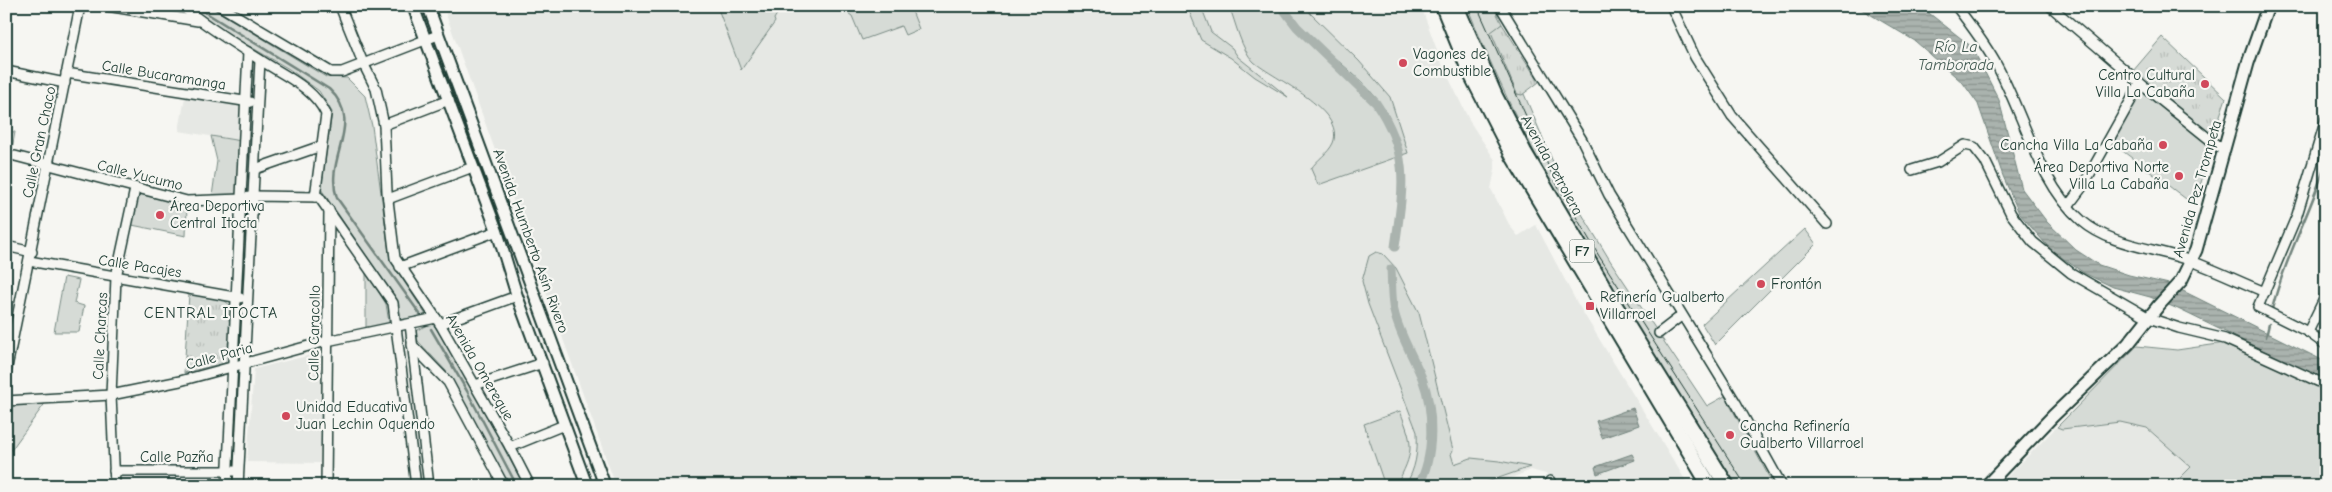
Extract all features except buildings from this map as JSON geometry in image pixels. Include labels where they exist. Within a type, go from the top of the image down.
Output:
[{"type":"highway","name":"Avenida Petrolera","points":[[1443,6],[1470,72],[1513,156],[1710,486]]},
{"type":"highway","name":"Avenida Petrolera","points":[[1456,6],[1495,96],[1524,152],[1609,296],[1727,486]]},
{"type":"main road","name":"Avenida Pez Trompeta","points":[[1986,486],[2053,416],[2128,344],[2187,272],[2192,261],[2248,63],[2268,6]]},
{"type":"street","name":"Calle Gran Chaco","points":[[6,372],[10,329],[32,252],[47,164],[80,6]]},
{"type":"street","points":[[107,6],[200,21]]},
{"type":"street","points":[[182,6],[200,21],[297,82],[322,106],[326,114],[321,146],[317,197],[329,210],[393,303],[416,486]]},
{"type":"street","points":[[220,6],[331,72],[342,72],[438,35]]},
{"type":"street","name":"Avenida Omereque","points":[[340,6],[363,63],[376,88],[384,125],[388,199],[395,258],[438,321],[510,447],[530,486]]},
{"type":"street","name":"Avenida Humberto Asín Rivero","points":[[413,6],[497,231],[517,296],[587,486]]},
{"type":"street","name":"Avenida Humberto Asín Rivero","points":[[428,6],[604,486]]},
{"type":"street","points":[[1500,6],[1582,140],[1609,195],[1681,316],[1736,403],[1782,486]]},
{"type":"street","points":[[1671,6],[1695,57],[1732,116],[1827,224]]},
{"type":"street","points":[[1969,6],[1958,9],[1995,63],[2040,163],[2068,206],[2082,221],[2104,234],[2128,243],[2192,261],[2264,292]]},
{"type":"street","points":[[2050,6],[2140,84],[2224,150]]},
{"type":"street","points":[[227,486],[248,52]]},
{"type":"street","points":[[238,486],[260,60]]},
{"type":"street","points":[[6,71],[65,83]]},
{"type":"street","name":"Calle Bucaramanga","points":[[66,73],[258,103]]},
{"type":"street","points":[[2068,206],[2083,186],[2140,84]]},
{"type":"street","points":[[384,125],[449,100]]},
{"type":"street","points":[[2326,119],[2297,215],[2258,307],[2308,332],[2326,345]]},
{"type":"street","points":[[1912,170],[1938,162],[1965,145],[1974,147],[1985,161],[2011,214],[2033,242],[2071,273],[2150,318],[2179,328],[2226,339],[2326,385]]},
{"type":"street","points":[[255,169],[321,146]]},
{"type":"street","name":"Calle Yucumo","points":[[16,156],[135,189],[187,201],[241,199],[254,196],[317,197]]},
{"type":"street","points":[[388,199],[473,167]]},
{"type":"street","name":"Calle Charcas","points":[[115,486],[111,395],[116,276],[135,189]]},
{"type":"street","name":"Calle Caracollo","points":[[326,486],[329,210]]},
{"type":"street","points":[[400,267],[497,231]]},
{"type":"street","points":[[6,246],[32,252]]},
{"type":"street","name":"Calle Pacajes","points":[[29,261],[236,298],[247,298]]},
{"type":"street","points":[[2308,332],[2326,295]]},
{"type":"street","name":"Calle Paria","points":[[6,401],[111,395],[234,367],[327,342],[410,324],[438,321],[517,296]]},
{"type":"street","points":[[1659,332],[1681,316]]},
{"type":"street","points":[[410,324],[429,486]]},
{"type":"street","points":[[412,345],[448,382],[504,486]]},
{"type":"street","points":[[475,385],[543,363]]},
{"type":"street","points":[[510,447],[564,425]]},
{"type":"street","name":"Calle Pazña","points":[[114,470],[240,470]]},
{"type":"shaded area","name":"Refinería Gualberto Villarroel","points":[[443,6],[1421,6],[1442,64],[1470,122],[1495,160],[1491,189],[1510,226],[1518,236],[1536,225],[1576,301],[1689,486],[1557,486],[1553,476],[1531,470],[1491,486],[616,486]]},
{"type":"shaded area","points":[[185,97],[239,106],[242,110],[241,141],[179,131]]},
{"type":"shaded area","points":[[2225,343],[2326,390],[2326,486],[1998,486],[2137,346],[2177,350]]},
{"type":"shaded area","name":"Unidad Educativa Juan Lechin Oquendo","points":[[323,352],[320,463],[247,462],[254,369]]},
{"type":"green space","points":[[190,6],[209,6],[326,77],[347,78],[365,96],[372,126],[390,260],[426,315],[401,320],[398,302],[321,189],[332,112],[319,91],[289,69],[209,23]]},
{"type":"green space","points":[[717,6],[782,6],[774,19],[775,22],[741,70]]},
{"type":"green space","points":[[838,6],[910,6],[919,29],[905,35],[901,26],[862,40],[852,16]]},
{"type":"green space","points":[[1187,6],[1201,6],[1211,32],[1232,48],[1238,57],[1288,97],[1201,40]]},
{"type":"green space","points":[[1229,6],[1278,6],[1296,29],[1373,104],[1384,119],[1397,157],[1318,185],[1311,169],[1333,143],[1334,131],[1329,119],[1306,96],[1249,57]]},
{"type":"green space","points":[[1286,6],[1307,6],[1310,13],[1359,61],[1390,97],[1408,153],[1402,155],[1391,122],[1376,97],[1296,21]]},
{"type":"green space","points":[[1467,6],[1493,6],[1502,24],[1492,32],[1517,94],[1524,94],[1559,176],[1611,262],[1707,406],[1725,396],[1774,486],[1737,486],[1626,311],[1556,193],[1494,70]]},
{"type":"green space","points":[[1502,24],[1539,82],[1522,95],[1517,94],[1491,32]]},
{"type":"green space","points":[[2162,37],[2226,98],[2214,133],[2207,132],[2133,71]]},
{"type":"green space","name":"Área Deportiva Norte Villa La Cabaña","points":[[2140,93],[2146,93],[2212,147],[2194,205],[2112,143]]},
{"type":"green space","points":[[6,131],[15,132],[7,178],[6,177]]},
{"type":"green space","points":[[211,136],[241,141],[238,194],[212,196],[217,161]]},
{"type":"green space","name":"Área Deportiva Central Itocta","points":[[141,194],[187,206],[186,236],[132,225],[137,196]]},
{"type":"green space","name":"Frontón","points":[[1805,229],[1816,244],[1715,345],[1702,324]]},
{"type":"green space","points":[[1376,252],[1383,254],[1396,268],[1419,313],[1453,450],[1451,454],[1454,464],[1471,458],[1530,467],[1476,486],[1405,486],[1416,460],[1417,432],[1368,304],[1362,281],[1369,256]]},
{"type":"green space","points":[[366,271],[386,304],[389,323],[366,328]]},
{"type":"green space","points":[[64,277],[79,280],[74,303],[84,306],[79,332],[54,332]]},
{"type":"green space","points":[[189,294],[224,300],[232,307],[230,359],[225,363],[184,373]]},
{"type":"green space","points":[[433,323],[470,385],[524,486],[508,486],[446,371],[418,341],[415,331]]},
{"type":"green space","points":[[2225,343],[2326,390],[2326,486],[2172,486],[2191,467],[2147,428],[2120,422],[2062,429],[2057,427],[2137,346],[2177,350]]},
{"type":"green space","points":[[46,402],[9,453],[6,453],[6,406]]},
{"type":"green space","points":[[1400,411],[1410,441],[1409,457],[1396,486],[1385,486],[1364,424]]},
{"type":"water","name":"Río La Tamborada","points":[[1856,6],[1920,6],[1972,47],[1999,100],[2022,189],[2047,222],[2076,250],[2099,265],[2129,275],[2169,284],[2326,362],[2326,381],[2178,309],[2150,297],[2113,287],[2084,273],[2051,250],[2019,213],[2003,176],[1978,104],[1963,83],[1915,41]]},
{"type":"water","points":[[1633,408],[1639,425],[1602,438],[1596,421]]},
{"type":"water","points":[[1632,454],[1635,460],[1597,474],[1595,467]]},
{"type":"waterway","points":[[195,6],[329,89],[339,102],[344,115],[344,128],[335,169],[334,183],[337,198],[420,314]]},
{"type":"waterway","points":[[1281,6],[1297,27],[1376,103],[1387,122],[1395,139],[1402,173],[1402,190],[1395,247]]},
{"type":"waterway","points":[[2272,309],[2277,290],[2326,163]]},
{"type":"waterway","points":[[1391,269],[1392,301],[1396,320],[1422,378],[1429,404],[1430,447],[1424,474],[1418,486]]},
{"type":"waterway","points":[[2266,337],[2269,324]]},
{"type":"waterway","points":[[431,329],[467,391],[517,486]]},
{"type":"tram line","points":[[1477,6],[1555,181],[1599,256],[1746,486]]},
{"type":"place","name":"Vagones de Combustible","points":[[1403,63]]},
{"type":"place","name":"Centro Cultural Villa La Cabaña","points":[[2205,84]]},
{"type":"place","name":"Cancha Villa La Cabaña","points":[[2163,145]]},
{"type":"place","name":"Área Deportiva Norte Villa La Cabaña","points":[[2179,176]]},
{"type":"place","name":"Área Deportiva Central Itocta","points":[[160,215]]},
{"type":"place","name":"Frontón","points":[[1761,284]]},
{"type":"place","name":"Refinería Gualberto Villarroel","points":[[1590,306]]},
{"type":"place","name":"Unidad Educativa Juan Lechin Oquendo","points":[[286,416]]},
{"type":"place","name":"Cancha Refinería Gualberto Villarroel","points":[[1730,435]]},
{"type":"district","name":"CENTRAL ITOCTA","points":[[211,312]]}]
